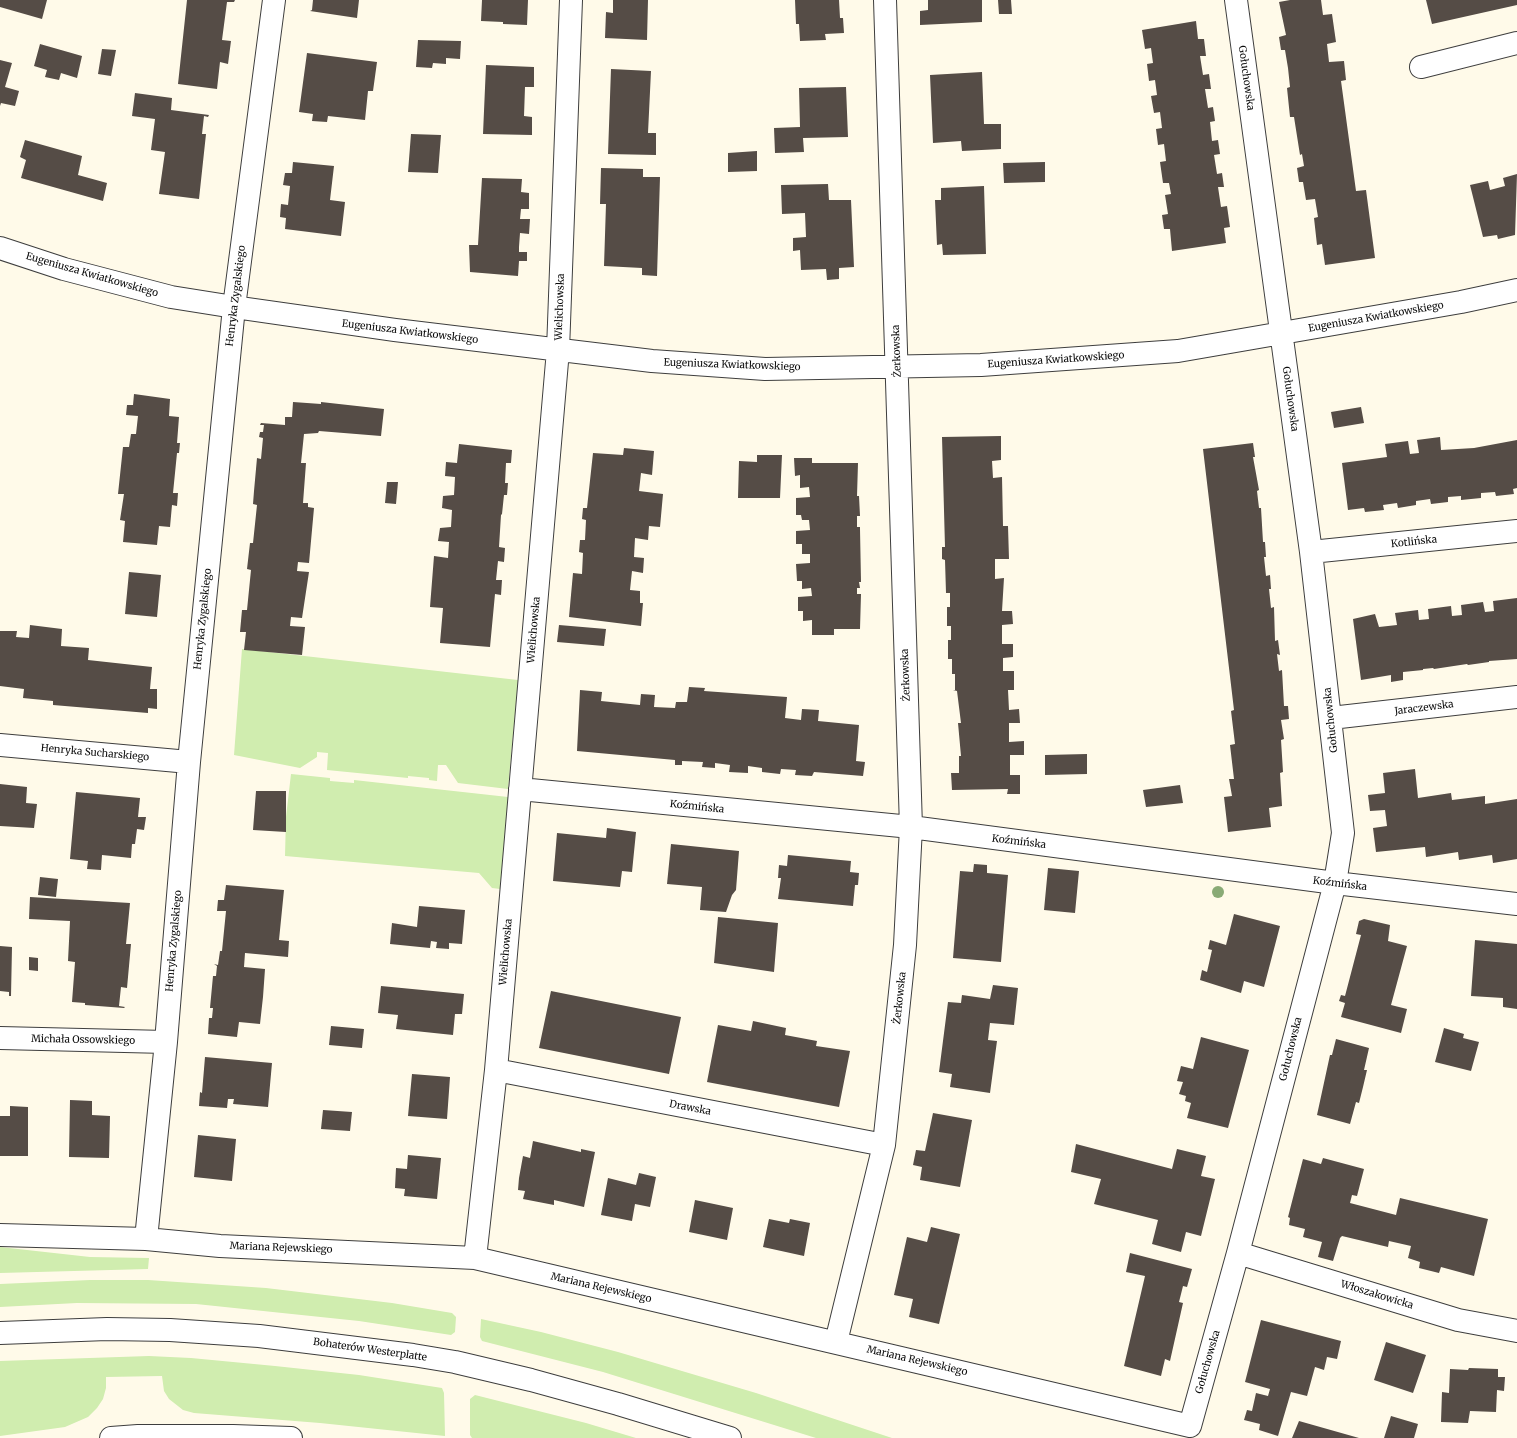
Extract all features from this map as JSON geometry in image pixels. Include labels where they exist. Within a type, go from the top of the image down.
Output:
[{"type":"street","name":"Henryka Zygalskiego","points":[[146,1239],[166,1042],[189,762],[234,308],[274,0]]},
{"type":"street","name":"Wielichowska","points":[[475,1258],[496,1070],[558,350],[571,0]]},
{"type":"street","name":"Żerkowska","points":[[836,1342],[884,1145],[905,945],[911,828],[898,367],[885,0]]},
{"type":"street","name":"Gołuchowska","points":[[1190,1426],[1238,1253],[1335,883],[1343,833],[1332,718],[1311,552],[1236,0]]},
{"type":"street","points":[[1421,67],[1517,43]]},
{"type":"street","name":"Eugeniusza Kwiatkowskiego","points":[[0,248],[64,269],[171,297],[234,308],[652,361],[765,369],[981,365],[1178,351],[1281,335],[1461,302],[1517,290]]},
{"type":"street","name":"Kotlińska","points":[[1311,552],[1517,531]]},
{"type":"street","name":"Jaraczewska","points":[[1332,718],[1517,697]]},
{"type":"street","name":"Henryka Sucharskiego","points":[[0,744],[189,762]]},
{"type":"street","name":"Koźmińska","points":[[520,789],[911,828],[1335,883],[1517,904]]},
{"type":"street","name":"Michała Ossowskiego","points":[[0,1038],[166,1042]]},
{"type":"street","name":"Drawska","points":[[496,1070],[884,1145]]},
{"type":"street","name":"Mariana Rejewskiego","points":[[0,1236],[146,1239],[220,1246],[475,1258],[601,1289],[836,1342],[1190,1426]]},
{"type":"street","name":"Włoszakowicka","points":[[1238,1253],[1458,1320],[1517,1330]]},
{"type":"street","name":"Bohaterów Westerplatte","points":[[0,1333],[170,1330],[259,1336],[412,1355],[455,1362],[531,1380],[618,1404],[730,1438]]},
{"type":"street","points":[[111,1438],[138,1436],[233,1436],[291,1438]]},
{"type":"green space","points":[[242,649],[518,680],[508,789],[458,783],[446,765],[438,765],[437,781],[429,780],[429,778],[408,776],[408,778],[327,770],[328,753],[317,752],[317,757],[300,768],[234,755]]},
{"type":"green space","points":[[291,774],[330,778],[330,781],[354,783],[354,780],[508,797],[500,889],[492,888],[479,873],[285,856],[286,817]]},
{"type":"green space","points":[[0,1247],[90,1257],[149,1258],[148,1269],[0,1273]]},
{"type":"green space","points":[[90,1280],[148,1280],[266,1288],[392,1303],[452,1313],[456,1317],[455,1332],[451,1335],[359,1321],[196,1304],[77,1303],[0,1307],[0,1284]]},
{"type":"green space","points":[[481,1319],[541,1332],[618,1352],[756,1393],[892,1438],[816,1438],[603,1372],[482,1341],[480,1337]]},
{"type":"green space","points":[[149,1356],[191,1358],[359,1375],[442,1388],[444,1393],[445,1436],[320,1423],[194,1413],[183,1410],[169,1399],[164,1391],[162,1376],[106,1377],[106,1388],[103,1399],[88,1417],[65,1427],[0,1436],[0,1361]]},
{"type":"green space","points":[[475,1395],[586,1423],[636,1438],[472,1438],[470,1435],[470,1399]]},
{"type":"building","points":[[0,0],[47,0],[42,19],[0,7]]},
{"type":"building","points":[[187,0],[235,0],[234,2],[227,2],[222,40],[231,41],[228,64],[220,62],[217,89],[178,84]]},
{"type":"building","points":[[313,0],[359,0],[357,18],[310,11],[312,10]]},
{"type":"building","points":[[482,0],[528,0],[527,25],[481,21]]},
{"type":"building","points":[[613,0],[648,0],[647,40],[605,38],[606,12],[613,13]]},
{"type":"building","points":[[795,0],[839,0],[840,18],[843,18],[844,33],[825,34],[826,40],[800,41],[799,24],[796,24]]},
{"type":"building","points":[[928,0],[982,0],[982,22],[920,25],[920,11],[928,10]]},
{"type":"building","points":[[998,0],[1011,0],[1012,14],[999,14]]},
{"type":"building","points":[[1290,0],[1321,0],[1323,15],[1332,14],[1336,42],[1327,44],[1329,62],[1344,61],[1346,80],[1341,81],[1356,191],[1366,190],[1375,258],[1325,265],[1322,244],[1317,245],[1314,218],[1318,217],[1315,199],[1306,200],[1303,182],[1299,182],[1297,168],[1304,166],[1302,154],[1300,155],[1294,117],[1290,117],[1287,88],[1290,87],[1288,68],[1285,50],[1281,50],[1279,37],[1286,35],[1279,2]]},
{"type":"building","points":[[1426,0],[1517,0],[1517,5],[1432,24]]},
{"type":"building","points":[[1196,21],[1198,39],[1204,39],[1206,56],[1200,56],[1203,75],[1209,74],[1211,89],[1205,89],[1208,108],[1213,107],[1215,121],[1210,122],[1212,141],[1218,140],[1220,154],[1214,155],[1217,174],[1222,173],[1224,187],[1218,187],[1221,207],[1227,206],[1230,227],[1224,228],[1226,243],[1172,251],[1170,229],[1164,229],[1162,215],[1168,214],[1165,195],[1171,194],[1169,183],[1163,183],[1160,162],[1166,161],[1164,144],[1158,145],[1156,129],[1162,128],[1160,112],[1154,113],[1151,96],[1157,95],[1155,80],[1149,81],[1147,64],[1153,63],[1151,48],[1145,49],[1142,30]]},
{"type":"building","points":[[418,40],[461,41],[460,59],[446,58],[446,64],[433,63],[432,68],[416,67]]},
{"type":"building","points":[[40,44],[82,56],[77,78],[61,73],[59,80],[45,77],[47,70],[34,66]]},
{"type":"building","points":[[102,49],[116,50],[111,76],[98,74]]},
{"type":"building","points":[[307,53],[377,62],[373,91],[368,91],[365,120],[328,116],[327,122],[312,121],[313,114],[299,112]]},
{"type":"building","points":[[0,60],[12,63],[5,87],[19,91],[15,106],[1,103],[0,106]]},
{"type":"building","points":[[486,65],[534,67],[534,87],[525,87],[524,116],[532,117],[532,135],[483,134]]},
{"type":"building","points":[[611,69],[651,71],[648,133],[656,133],[656,155],[608,154]]},
{"type":"building","points":[[982,72],[984,124],[1001,124],[1001,149],[962,151],[961,141],[933,143],[930,75]]},
{"type":"building","points":[[846,87],[848,137],[803,138],[804,152],[775,153],[774,128],[800,127],[799,88]]},
{"type":"building","points":[[135,93],[172,98],[171,110],[209,115],[208,117],[204,116],[202,134],[206,134],[199,199],[159,194],[165,152],[151,150],[155,119],[132,116]]},
{"type":"building","points":[[411,134],[441,135],[438,173],[408,172]]},
{"type":"building","points":[[25,140],[82,156],[78,175],[107,183],[103,201],[21,178],[26,160],[20,157]]},
{"type":"building","points":[[757,151],[757,171],[728,172],[728,153]]},
{"type":"building","points":[[293,162],[334,166],[330,200],[345,202],[341,236],[285,229],[286,218],[280,217],[281,204],[288,205],[290,186],[283,185],[285,173],[292,173]]},
{"type":"building","points":[[1045,162],[1045,182],[1004,183],[1003,163]]},
{"type":"building","points":[[601,168],[643,169],[643,177],[660,177],[657,276],[642,275],[642,268],[604,266],[606,204],[600,204]]},
{"type":"building","points":[[1517,174],[1515,235],[1498,239],[1497,235],[1483,237],[1470,185],[1488,181],[1490,190],[1505,186],[1503,178]]},
{"type":"building","points":[[482,178],[522,179],[521,192],[529,193],[529,209],[521,209],[520,219],[530,219],[529,234],[520,233],[519,247],[519,252],[527,252],[527,261],[519,261],[518,276],[470,272],[469,245],[478,245]]},
{"type":"building","points":[[828,184],[829,200],[851,200],[854,267],[839,268],[839,279],[827,280],[826,269],[801,270],[800,250],[793,251],[793,238],[806,237],[805,213],[782,214],[781,185]]},
{"type":"building","points":[[984,186],[986,254],[943,255],[942,244],[937,245],[935,200],[941,200],[941,188]]},
{"type":"building","points":[[134,394],[170,399],[169,416],[179,417],[177,443],[180,443],[179,453],[177,453],[173,493],[178,493],[177,506],[172,505],[170,527],[159,526],[157,545],[123,542],[125,521],[120,520],[124,494],[118,494],[123,447],[129,447],[131,434],[136,434],[138,416],[126,415],[127,405],[133,405]]},
{"type":"building","points":[[293,402],[321,404],[321,402],[384,409],[381,436],[319,431],[318,433],[304,434],[301,463],[306,463],[303,503],[308,503],[308,507],[314,508],[309,563],[298,562],[297,571],[309,572],[302,618],[291,617],[290,626],[305,627],[302,655],[244,650],[246,632],[240,632],[242,610],[247,610],[251,570],[247,569],[250,543],[253,543],[257,505],[253,504],[257,458],[261,459],[263,438],[259,437],[260,432],[263,432],[264,425],[260,425],[261,423],[285,425],[285,417],[292,417]]},
{"type":"building","points":[[1361,407],[1364,423],[1334,428],[1331,412]]},
{"type":"building","points":[[1001,436],[1001,460],[992,461],[993,478],[1002,477],[1003,526],[1008,526],[1009,559],[995,559],[995,579],[1004,578],[1002,611],[1012,611],[1013,624],[1002,625],[1002,644],[1013,644],[1013,657],[1003,658],[1003,671],[1014,671],[1014,690],[1008,690],[1009,710],[1019,709],[1020,723],[1009,723],[1009,742],[1024,741],[1024,755],[1010,755],[1010,775],[1020,775],[1020,794],[1007,794],[1008,789],[952,790],[951,773],[959,773],[959,756],[961,756],[958,723],[961,723],[957,691],[953,690],[955,690],[955,674],[952,674],[952,659],[948,659],[948,640],[951,640],[951,626],[947,626],[947,607],[950,607],[950,593],[946,593],[945,560],[942,559],[942,547],[945,547],[942,437]]},
{"type":"building","points":[[1440,437],[1441,450],[1474,448],[1517,440],[1517,488],[1513,489],[1514,494],[1496,496],[1495,492],[1481,493],[1481,498],[1461,500],[1461,496],[1448,497],[1448,502],[1431,504],[1430,499],[1416,501],[1416,505],[1398,508],[1397,503],[1383,505],[1384,510],[1365,512],[1364,508],[1348,510],[1342,463],[1387,457],[1385,444],[1408,441],[1410,454],[1419,453],[1417,440]]},
{"type":"building","points":[[1253,443],[1255,457],[1253,457],[1259,490],[1257,491],[1259,508],[1261,508],[1263,542],[1265,542],[1266,557],[1264,557],[1266,576],[1270,575],[1271,589],[1269,589],[1271,608],[1274,607],[1275,641],[1278,640],[1280,655],[1277,654],[1279,671],[1282,670],[1284,706],[1288,706],[1289,719],[1281,720],[1284,739],[1281,740],[1283,772],[1280,773],[1282,806],[1269,808],[1271,827],[1228,832],[1224,797],[1232,796],[1229,779],[1234,779],[1230,745],[1235,744],[1231,711],[1234,710],[1203,449]]},
{"type":"building","points":[[459,444],[512,450],[511,463],[506,463],[505,483],[508,483],[507,495],[504,495],[501,515],[499,547],[505,548],[504,562],[498,561],[496,580],[502,580],[501,595],[495,594],[490,647],[440,643],[443,608],[430,607],[434,556],[448,558],[449,542],[438,541],[440,528],[451,527],[452,510],[442,508],[443,496],[454,495],[455,477],[445,476],[446,462],[457,463]]},
{"type":"building","points":[[624,448],[654,451],[652,475],[641,473],[639,491],[663,494],[660,527],[649,526],[648,540],[635,538],[634,557],[644,558],[643,573],[632,571],[630,590],[640,591],[640,603],[643,603],[641,626],[569,617],[573,573],[582,574],[583,553],[579,552],[580,540],[585,540],[586,520],[582,519],[583,508],[587,508],[593,453],[623,455]]},
{"type":"building","points":[[757,455],[782,455],[780,498],[738,498],[739,461],[757,462]]},
{"type":"building","points":[[794,458],[812,458],[812,463],[858,463],[857,496],[859,496],[860,516],[857,516],[857,527],[860,527],[861,582],[859,582],[860,588],[857,588],[857,594],[861,594],[860,629],[834,629],[834,635],[812,635],[812,620],[803,621],[803,611],[798,611],[798,597],[812,596],[811,588],[802,589],[802,581],[797,581],[796,564],[810,563],[810,554],[802,554],[802,544],[796,544],[796,531],[810,530],[809,520],[802,520],[801,515],[796,515],[796,498],[810,497],[809,487],[800,488],[800,475],[795,476]]},
{"type":"building","points":[[387,482],[398,482],[396,504],[385,503]]},
{"type":"building","points":[[129,572],[161,575],[157,617],[125,614]]},
{"type":"building","points":[[1517,598],[1517,659],[1403,672],[1403,680],[1391,682],[1391,675],[1361,680],[1353,619],[1375,614],[1379,627],[1397,625],[1395,613],[1418,610],[1419,620],[1429,619],[1428,609],[1451,606],[1452,616],[1462,615],[1461,605],[1483,602],[1485,612],[1494,611],[1493,601]]},
{"type":"building","points":[[30,625],[62,629],[61,646],[89,648],[88,660],[152,667],[150,689],[157,689],[157,709],[148,708],[148,713],[53,705],[53,701],[23,698],[24,689],[0,686],[0,631],[17,631],[16,637],[29,638]]},
{"type":"building","points":[[559,625],[606,629],[604,646],[557,642]]},
{"type":"building","points":[[689,687],[705,688],[704,691],[787,697],[785,718],[801,720],[802,709],[819,710],[818,721],[859,725],[856,761],[865,762],[863,776],[814,772],[812,776],[795,775],[796,770],[781,769],[780,774],[762,772],[762,768],[748,766],[748,773],[729,772],[730,765],[715,763],[715,768],[702,767],[703,762],[682,761],[682,765],[675,765],[675,760],[577,751],[580,690],[602,692],[601,701],[640,705],[641,694],[655,695],[654,707],[675,708],[676,702],[687,702]]},
{"type":"building","points":[[1087,754],[1087,774],[1045,775],[1045,755]]},
{"type":"building","points":[[1415,769],[1418,798],[1451,793],[1452,800],[1485,796],[1485,804],[1517,799],[1517,859],[1493,863],[1492,855],[1459,860],[1458,852],[1426,857],[1425,847],[1376,852],[1373,828],[1387,826],[1385,810],[1370,811],[1368,795],[1385,793],[1383,773]]},
{"type":"building","points":[[0,784],[27,787],[26,803],[37,804],[34,828],[0,826]]},
{"type":"building","points":[[1180,785],[1183,803],[1146,807],[1143,790]]},
{"type":"building","points":[[256,791],[286,791],[286,832],[253,830]]},
{"type":"building","points":[[76,792],[140,798],[138,817],[146,817],[144,830],[137,829],[135,844],[132,844],[131,858],[102,855],[101,870],[87,869],[88,861],[70,859]]},
{"type":"building","points":[[607,828],[636,832],[632,872],[622,871],[620,887],[553,881],[557,833],[606,838]]},
{"type":"building","points":[[671,844],[739,851],[736,890],[732,895],[726,912],[700,910],[702,887],[667,884]]},
{"type":"building","points":[[788,855],[851,861],[850,872],[859,873],[858,885],[855,885],[853,906],[778,899],[781,878],[778,878],[779,865],[787,866]]},
{"type":"building","points":[[974,864],[987,865],[987,873],[1008,875],[1001,962],[953,958],[960,871],[973,872]]},
{"type":"building","points":[[1048,868],[1079,871],[1075,913],[1044,910]]},
{"type":"building","points":[[40,877],[58,879],[56,897],[38,895]]},
{"type":"building","points":[[226,885],[284,890],[279,940],[289,941],[288,957],[245,953],[244,967],[265,969],[263,997],[260,1024],[239,1022],[237,1037],[208,1034],[209,1018],[212,1018],[213,1008],[210,1008],[213,976],[216,976],[217,966],[214,964],[218,965],[220,951],[222,951],[226,911],[217,911],[218,900],[224,900]]},
{"type":"building","points":[[30,897],[130,903],[126,944],[131,944],[127,988],[121,987],[119,1006],[125,1007],[124,1008],[85,1005],[85,1003],[72,1002],[75,962],[68,961],[70,921],[29,919]]},
{"type":"building","points":[[419,906],[465,910],[462,944],[449,943],[449,949],[436,948],[437,942],[431,941],[430,948],[390,944],[392,923],[417,927]]},
{"type":"building","points":[[1234,914],[1280,926],[1264,987],[1244,981],[1241,993],[1200,980],[1202,970],[1207,972],[1212,950],[1208,949],[1210,940],[1226,945]]},
{"type":"building","points":[[718,917],[778,923],[774,972],[714,963]]},
{"type":"building","points":[[1364,919],[1390,925],[1388,941],[1407,946],[1391,1005],[1407,1009],[1401,1033],[1341,1017],[1345,1003],[1339,1001],[1341,995],[1345,996],[1361,935],[1356,934],[1359,921]]},
{"type":"building","points":[[1475,940],[1517,944],[1517,1009],[1503,1007],[1503,998],[1471,996]]},
{"type":"building","points":[[0,946],[12,947],[11,996],[9,996],[9,992],[0,991]]},
{"type":"building","points":[[29,957],[38,958],[38,971],[29,970]]},
{"type":"building","points":[[993,985],[1018,988],[1014,1025],[990,1023],[988,1040],[997,1041],[990,1093],[950,1087],[952,1074],[939,1072],[948,1002],[961,1003],[962,995],[990,999]]},
{"type":"building","points":[[381,986],[464,994],[462,1014],[455,1014],[453,1035],[396,1029],[398,1015],[378,1013]]},
{"type":"building","points":[[551,991],[681,1017],[669,1074],[539,1048]]},
{"type":"building","points":[[753,1021],[786,1028],[785,1035],[817,1041],[816,1046],[850,1051],[839,1107],[707,1082],[718,1025],[751,1031]]},
{"type":"building","points":[[331,1026],[364,1029],[362,1048],[329,1045]]},
{"type":"building","points":[[1444,1028],[1464,1034],[1463,1038],[1479,1042],[1471,1071],[1435,1062]]},
{"type":"building","points":[[1201,1037],[1249,1050],[1228,1128],[1187,1118],[1191,1103],[1185,1101],[1186,1096],[1179,1094],[1183,1082],[1177,1081],[1181,1066],[1193,1069]]},
{"type":"building","points":[[1336,1039],[1369,1048],[1364,1070],[1367,1070],[1359,1103],[1356,1102],[1350,1124],[1317,1115],[1330,1055],[1332,1055]]},
{"type":"building","points":[[205,1057],[272,1063],[268,1107],[233,1104],[234,1099],[228,1099],[227,1108],[199,1106],[200,1092],[202,1093]]},
{"type":"building","points":[[412,1074],[450,1077],[447,1119],[408,1116]]},
{"type":"building","points":[[70,1100],[92,1101],[92,1115],[110,1116],[109,1158],[69,1157]]},
{"type":"building","points":[[10,1106],[28,1107],[28,1156],[0,1156],[0,1116],[10,1116]]},
{"type":"building","points":[[323,1110],[352,1112],[350,1131],[321,1129]]},
{"type":"building","points":[[933,1113],[972,1120],[960,1187],[920,1180],[922,1167],[913,1165],[916,1150],[925,1151]]},
{"type":"building","points":[[198,1135],[236,1139],[232,1181],[194,1177]]},
{"type":"building","points":[[533,1141],[581,1152],[581,1149],[595,1152],[584,1207],[554,1200],[554,1205],[523,1199],[525,1191],[518,1190],[519,1178],[523,1156],[530,1158]]},
{"type":"building","points":[[1076,1144],[1172,1169],[1177,1149],[1206,1156],[1201,1176],[1215,1179],[1201,1236],[1186,1232],[1181,1252],[1152,1244],[1158,1220],[1094,1204],[1101,1179],[1071,1172]]},
{"type":"building","points":[[408,1155],[441,1158],[437,1199],[404,1196],[405,1189],[395,1188],[396,1168],[407,1169]]},
{"type":"building","points":[[1323,1158],[1364,1169],[1357,1196],[1352,1195],[1350,1203],[1396,1215],[1400,1198],[1488,1219],[1474,1276],[1441,1267],[1439,1273],[1419,1268],[1420,1262],[1408,1258],[1411,1246],[1389,1241],[1388,1247],[1342,1236],[1340,1238],[1333,1261],[1318,1257],[1322,1242],[1303,1237],[1305,1229],[1289,1225],[1290,1218],[1288,1217],[1303,1159],[1321,1164]]},
{"type":"building","points":[[639,1173],[656,1177],[650,1207],[635,1204],[632,1221],[601,1215],[608,1178],[636,1185]]},
{"type":"building","points":[[695,1200],[733,1208],[727,1240],[689,1232]]},
{"type":"building","points":[[769,1219],[789,1223],[790,1219],[810,1223],[804,1256],[763,1247]]},
{"type":"building","points":[[931,1227],[960,1234],[939,1324],[909,1317],[913,1299],[894,1295],[907,1237],[927,1242]]},
{"type":"building","points":[[1130,1253],[1192,1269],[1187,1287],[1183,1286],[1179,1302],[1183,1303],[1170,1361],[1165,1359],[1161,1376],[1124,1366],[1145,1276],[1126,1272]]},
{"type":"building","points":[[1261,1320],[1341,1341],[1337,1359],[1327,1357],[1324,1370],[1315,1367],[1307,1396],[1291,1392],[1278,1436],[1259,1430],[1260,1424],[1244,1420],[1247,1410],[1252,1411],[1256,1393],[1268,1396],[1270,1389],[1245,1382]]},
{"type":"building","points":[[1386,1342],[1426,1355],[1413,1393],[1374,1380]]},
{"type":"building","points":[[1469,1368],[1498,1369],[1498,1377],[1505,1377],[1504,1391],[1497,1390],[1496,1412],[1470,1411],[1468,1423],[1441,1422],[1442,1392],[1449,1393],[1450,1369],[1468,1370]]},
{"type":"building","points":[[1391,1416],[1418,1424],[1414,1438],[1384,1438]]},
{"type":"building","points":[[1299,1421],[1359,1438],[1292,1438]]}]
